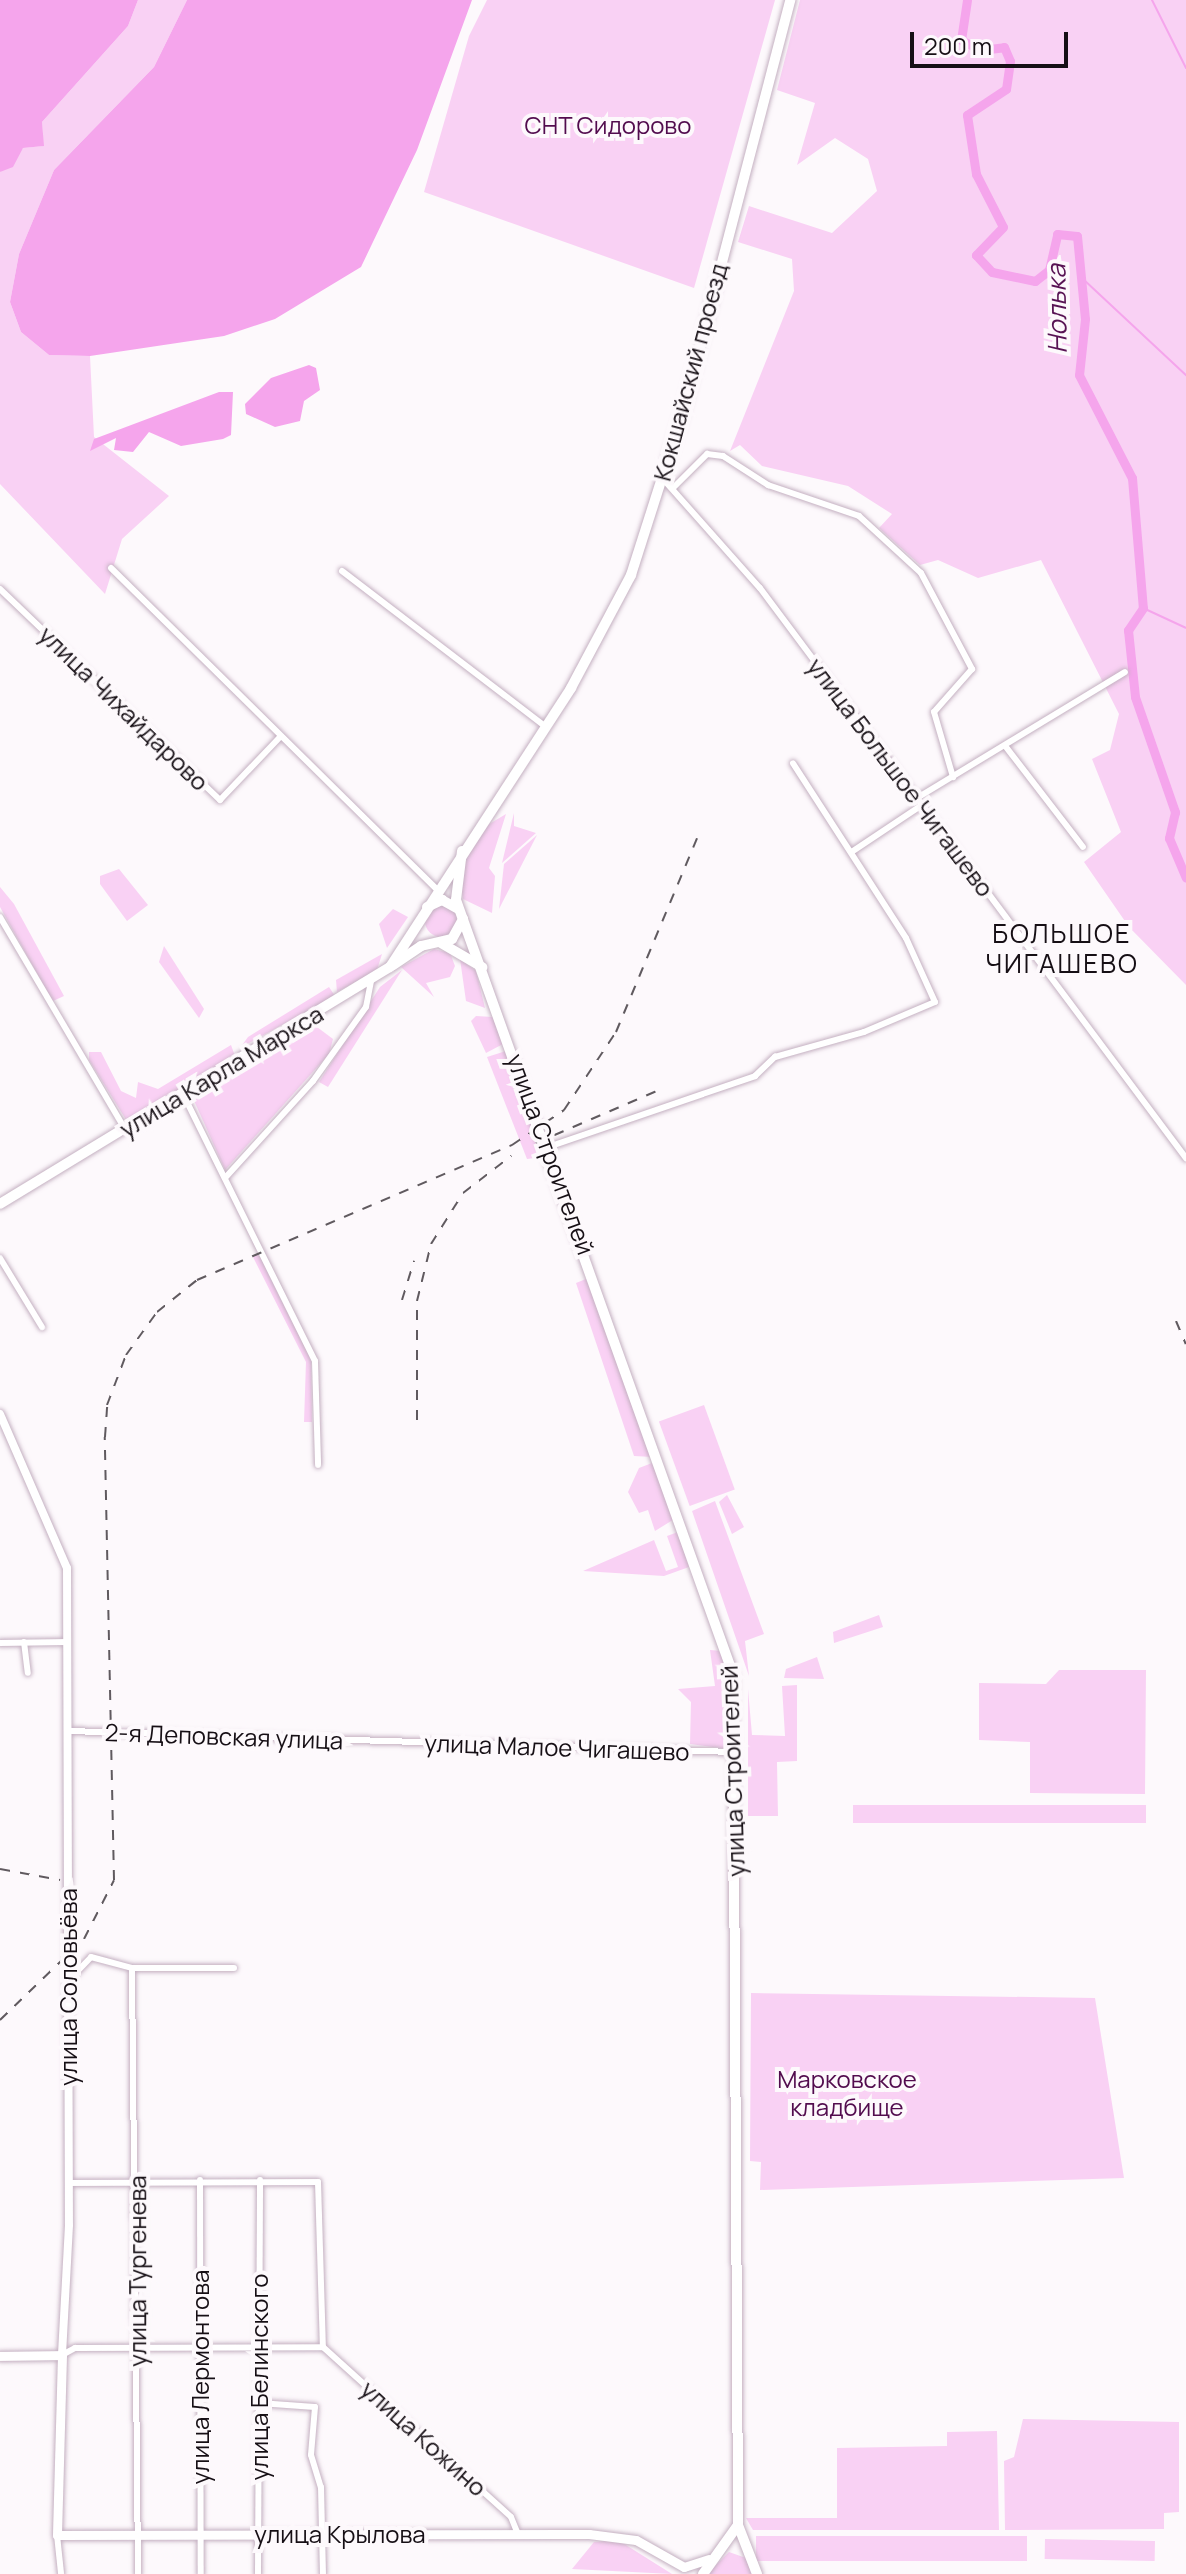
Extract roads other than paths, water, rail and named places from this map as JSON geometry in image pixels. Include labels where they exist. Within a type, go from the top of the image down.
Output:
[{"type":"main road","name":"Кокшайский проезд","points":[[437,889],[546,727],[631,575],[664,480],[790,0]]},
{"type":"main road","points":[[390,967],[457,935],[459,911],[453,883],[462,851]]},
{"type":"main road","name":"улица Карла Маркса","points":[[0,1204],[371,982],[390,967],[437,889]]},
{"type":"main road","points":[[459,911],[423,912],[437,942],[483,968]]},
{"type":"main road","name":"улица Строителей","points":[[459,911],[483,968],[725,1639],[735,1752],[738,2525],[756,2568]]},
{"type":"main road","points":[[0,2356],[62,2355]]},
{"type":"main road","name":"улица Соловьёва","points":[[57,2535],[62,2355]]},
{"type":"main road","points":[[703,2574],[738,2525]]},
{"type":"main road","name":"улица Крылова","points":[[57,2535],[518,2534],[623,2537],[684,2567],[714,2556]]},
{"type":"main road","points":[[623,2537],[683,2574]]},
{"type":"main road","name":"улица Строителей","points":[[714,2556],[756,2568]]},
{"type":"street","points":[[674,487],[707,454],[723,456],[768,485],[859,516],[921,573],[972,669],[941,699],[933,719],[953,777]]},
{"type":"street","name":"улица Большое Чигашево","points":[[664,480],[674,487],[917,798],[1186,1158]]},
{"type":"street","name":"улица Строителей","points":[[111,568],[459,911]]},
{"type":"street","points":[[342,571],[546,727]]},
{"type":"street","name":"улица Чихайдарово","points":[[0,589],[220,800],[280,737]]},
{"type":"street","points":[[917,798],[1006,747],[1125,672]]},
{"type":"street","points":[[1006,747],[1083,847]]},
{"type":"street","points":[[548,1147],[755,1076],[775,1057],[931,1006],[932,985],[853,851],[793,763]]},
{"type":"street","points":[[853,851],[922,805]]},
{"type":"street","points":[[0,917],[125,1129]]},
{"type":"street","points":[[225,1178],[313,1081],[366,1007],[371,982]]},
{"type":"street","points":[[183,1094],[315,1361],[318,1465]]},
{"type":"street","points":[[0,1258],[42,1327]]},
{"type":"street","name":"улица Соловьёва","points":[[0,1414],[64,1554],[69,1731],[66,1984],[69,2183],[62,2355]]},
{"type":"street","points":[[24,1642],[28,1673]]},
{"type":"street","points":[[0,1643],[68,1642]]},
{"type":"street","name":"2-я Деповская улица","points":[[69,1731],[379,1742]]},
{"type":"street","name":"улица Малое Чигашево","points":[[379,1742],[735,1752]]},
{"type":"street","points":[[66,1984],[91,1957],[132,1968],[234,1968]]},
{"type":"street","name":"улица Тургенева","points":[[132,1968],[137,2181],[138,2574]]},
{"type":"street","points":[[62,2355],[138,2349],[323,2347],[318,2182],[200,2180],[69,2183]]},
{"type":"street","name":"улица Лермонтова","points":[[200,2180],[201,2574]]},
{"type":"street","name":"улица Белинского","points":[[258,2574],[260,2180]]},
{"type":"street","name":"улица Кожино","points":[[323,2347],[511,2517],[518,2534]]},
{"type":"street","points":[[259,2403],[315,2407],[311,2455],[322,2534],[323,2574]]},
{"type":"street","name":"улица Соловьёва","points":[[57,2535],[61,2574]]},
{"type":"waterway","name":"Нолька","points":[[967,0],[961,40],[981,50],[1004,47],[1010,61],[1006,89],[967,115],[976,174],[1003,227],[976,255],[992,272],[1035,281],[1049,270],[1057,234],[1077,236],[1085,319],[1079,375],[1132,478],[1143,608],[1128,630],[1135,697],[1175,812],[1169,838],[1186,878]]},
{"type":"waterway","points":[[1152,0],[1186,68]]},
{"type":"waterway","points":[[1083,279],[1186,375]]},
{"type":"waterway","points":[[1143,608],[1186,628]]},
{"type":"railway","points":[[0,2020],[84,1939],[114,1880],[105,1437],[107,1405],[126,1355],[157,1312],[197,1280],[512,1145],[564,1110],[616,1032],[698,836]]},
{"type":"railway","points":[[536,1143],[664,1088]]},
{"type":"railway","points":[[417,1420],[417,1301],[431,1244],[463,1193],[511,1156]]},
{"type":"railway","points":[[402,1300],[414,1261]]},
{"type":"railway","points":[[1176,1321],[1186,1344]]},
{"type":"railway","points":[[0,1869],[60,1880]]},
{"type":"district","name":"БОЛЬШОЕ ЧИГАШЕВО","points":[[1062,949]]},
{"type":"park label","name":"СНТ Сидорово","points":[[608,125]]},
{"type":"park label","name":"Марковское кладбище","points":[[847,2093]]}]
